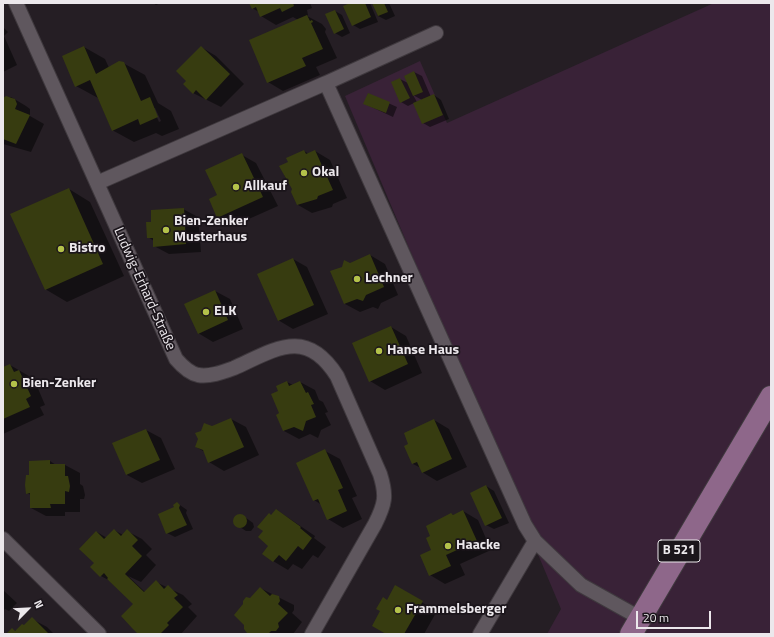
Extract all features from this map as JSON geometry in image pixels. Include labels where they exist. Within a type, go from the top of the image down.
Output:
[{"type":"main road","name":"B 521","points":[[635,626],[771,397]]},
{"type":"lane","name":"Ludwig-Erhard-Straße","points":[[16,3],[176,359],[186,369],[198,375],[220,373],[277,348],[301,346],[316,352],[327,361],[336,376],[380,474],[385,488],[385,498],[384,507],[375,524],[312,634]]},
{"type":"lane","points":[[97,183],[326,83],[436,33]]},
{"type":"lane","points":[[326,83],[525,525],[535,541],[581,585],[635,626]]},
{"type":"lane","points":[[3,539],[99,634]]},
{"type":"lane","points":[[480,634],[535,541]]},
{"type":"shaded area","points":[[714,3],[771,3],[771,634],[547,634],[561,609],[345,96],[420,61],[447,123]]},
{"type":"building","points":[[249,3],[293,3],[294,6],[282,12],[280,8],[260,17],[256,7],[252,9]]},
{"type":"building","points":[[350,3],[365,3],[371,17],[352,26],[343,6]]},
{"type":"building","points":[[372,3],[384,3],[388,12],[378,16]]},
{"type":"building","points":[[335,10],[344,29],[334,34],[325,14]]},
{"type":"building","points":[[307,15],[310,21],[312,20],[313,22],[311,23],[323,49],[302,58],[306,66],[267,83],[249,40]]},
{"type":"building","points":[[84,46],[96,74],[119,61],[124,62],[141,101],[150,97],[158,117],[140,125],[138,119],[112,131],[90,80],[75,87],[62,56]]},
{"type":"building","points":[[201,46],[230,74],[206,100],[196,90],[193,94],[183,84],[186,81],[176,71]]},
{"type":"building","points":[[414,71],[423,92],[413,96],[404,76]]},
{"type":"building","points":[[400,78],[410,98],[400,103],[391,82]]},
{"type":"building","points":[[368,93],[390,102],[386,113],[363,104]]},
{"type":"building","points":[[434,94],[443,115],[422,124],[413,103]]},
{"type":"building","points":[[6,96],[15,99],[17,104],[15,109],[30,115],[16,144],[3,139],[3,98]]},
{"type":"building","name":"Okal","points":[[304,150],[306,154],[315,150],[333,190],[318,196],[317,199],[297,205],[291,192],[292,189],[279,166],[288,162],[286,158]]},
{"type":"building","name":"Allkauf","points":[[242,153],[263,197],[217,218],[209,199],[217,195],[205,170]]},
{"type":"building","name":"Bistro","points":[[69,188],[103,264],[45,290],[10,214]]},
{"type":"building","name":"Bien-Zenker Musterhaus","points":[[184,208],[186,244],[153,247],[153,238],[147,238],[146,222],[151,222],[151,210]]},
{"type":"building","name":"Lechner","points":[[370,254],[384,287],[366,295],[363,301],[357,299],[344,304],[330,271],[342,267],[344,260],[350,263]]},
{"type":"building","points":[[293,258],[314,305],[278,321],[257,274]]},
{"type":"building","name":"ELK","points":[[215,290],[228,320],[198,334],[184,304]]},
{"type":"building","name":"Hanse Haus","points":[[391,326],[408,364],[369,382],[352,343]]},
{"type":"building","name":"Bien-Zenker","points":[[10,364],[14,372],[19,370],[31,396],[26,399],[30,407],[3,419],[3,367]]},
{"type":"building","points":[[287,381],[289,386],[300,381],[314,404],[311,405],[316,417],[306,421],[303,431],[294,427],[283,431],[276,415],[279,413],[271,394],[278,391],[276,386]]},
{"type":"building","points":[[231,418],[244,447],[208,463],[203,450],[195,447],[198,439],[195,433],[201,431],[204,423],[212,426]]},
{"type":"building","points":[[434,419],[452,459],[422,473],[417,462],[412,464],[404,446],[408,444],[404,433]]},
{"type":"building","points":[[146,429],[160,460],[126,475],[112,443]]},
{"type":"building","points":[[325,449],[343,488],[338,490],[347,511],[327,520],[318,499],[313,501],[296,463]]},
{"type":"building","points":[[50,460],[50,464],[65,464],[65,476],[68,476],[70,486],[69,492],[65,491],[65,504],[50,504],[51,508],[30,508],[30,493],[26,494],[25,485],[26,475],[29,475],[29,461]]},
{"type":"building","points":[[486,485],[502,518],[485,526],[470,493]]},
{"type":"building","points":[[177,502],[180,505],[179,508],[187,525],[166,534],[158,514],[174,507],[173,505]]},
{"type":"building","points":[[276,509],[301,527],[300,528],[312,538],[303,550],[298,546],[286,561],[279,555],[273,562],[262,554],[268,546],[258,537],[263,531],[257,527],[269,513],[271,515]]},
{"type":"building","name":"Haacke","points":[[463,510],[477,541],[446,555],[451,566],[429,576],[420,555],[431,550],[426,538],[430,536],[426,526],[451,513],[453,515]]},
{"type":"building","points":[[240,514],[245,516],[247,521],[245,526],[240,528],[235,526],[233,521],[235,516]]},
{"type":"building","points":[[114,529],[121,536],[127,529],[138,540],[132,546],[142,556],[125,574],[144,592],[156,580],[164,589],[168,585],[178,595],[174,598],[183,607],[167,623],[169,625],[160,634],[138,634],[132,628],[121,616],[133,604],[107,579],[108,578],[104,573],[100,577],[90,567],[94,563],[79,549],[96,531],[104,539]]},
{"type":"building","name":"Frammelsberger","points":[[395,585],[423,601],[404,634],[386,634],[372,626],[380,611],[376,609],[383,597],[387,600]]},
{"type":"building","points":[[260,587],[270,596],[272,594],[279,596],[280,601],[278,604],[288,613],[278,623],[279,627],[276,631],[271,631],[268,634],[247,633],[244,629],[244,625],[234,615],[243,604],[246,597],[250,598]]},
{"type":"building","points":[[32,617],[49,634],[6,634],[12,628],[15,631]]},
{"type":"place","name":"Okal","points":[[304,173]]},
{"type":"place","name":"Allkauf","points":[[236,187]]},
{"type":"place","name":"Bien-Zenker Musterhaus","points":[[166,230]]},
{"type":"place","name":"Bistro","points":[[61,249]]},
{"type":"place","name":"Lechner","points":[[357,279]]},
{"type":"place","name":"ELK","points":[[206,312]]},
{"type":"place","name":"Hanse Haus","points":[[379,351]]},
{"type":"place","name":"Bien-Zenker","points":[[14,384]]},
{"type":"place","name":"Haacke","points":[[448,546]]},
{"type":"place","name":"Frammelsberger","points":[[398,610]]}]
